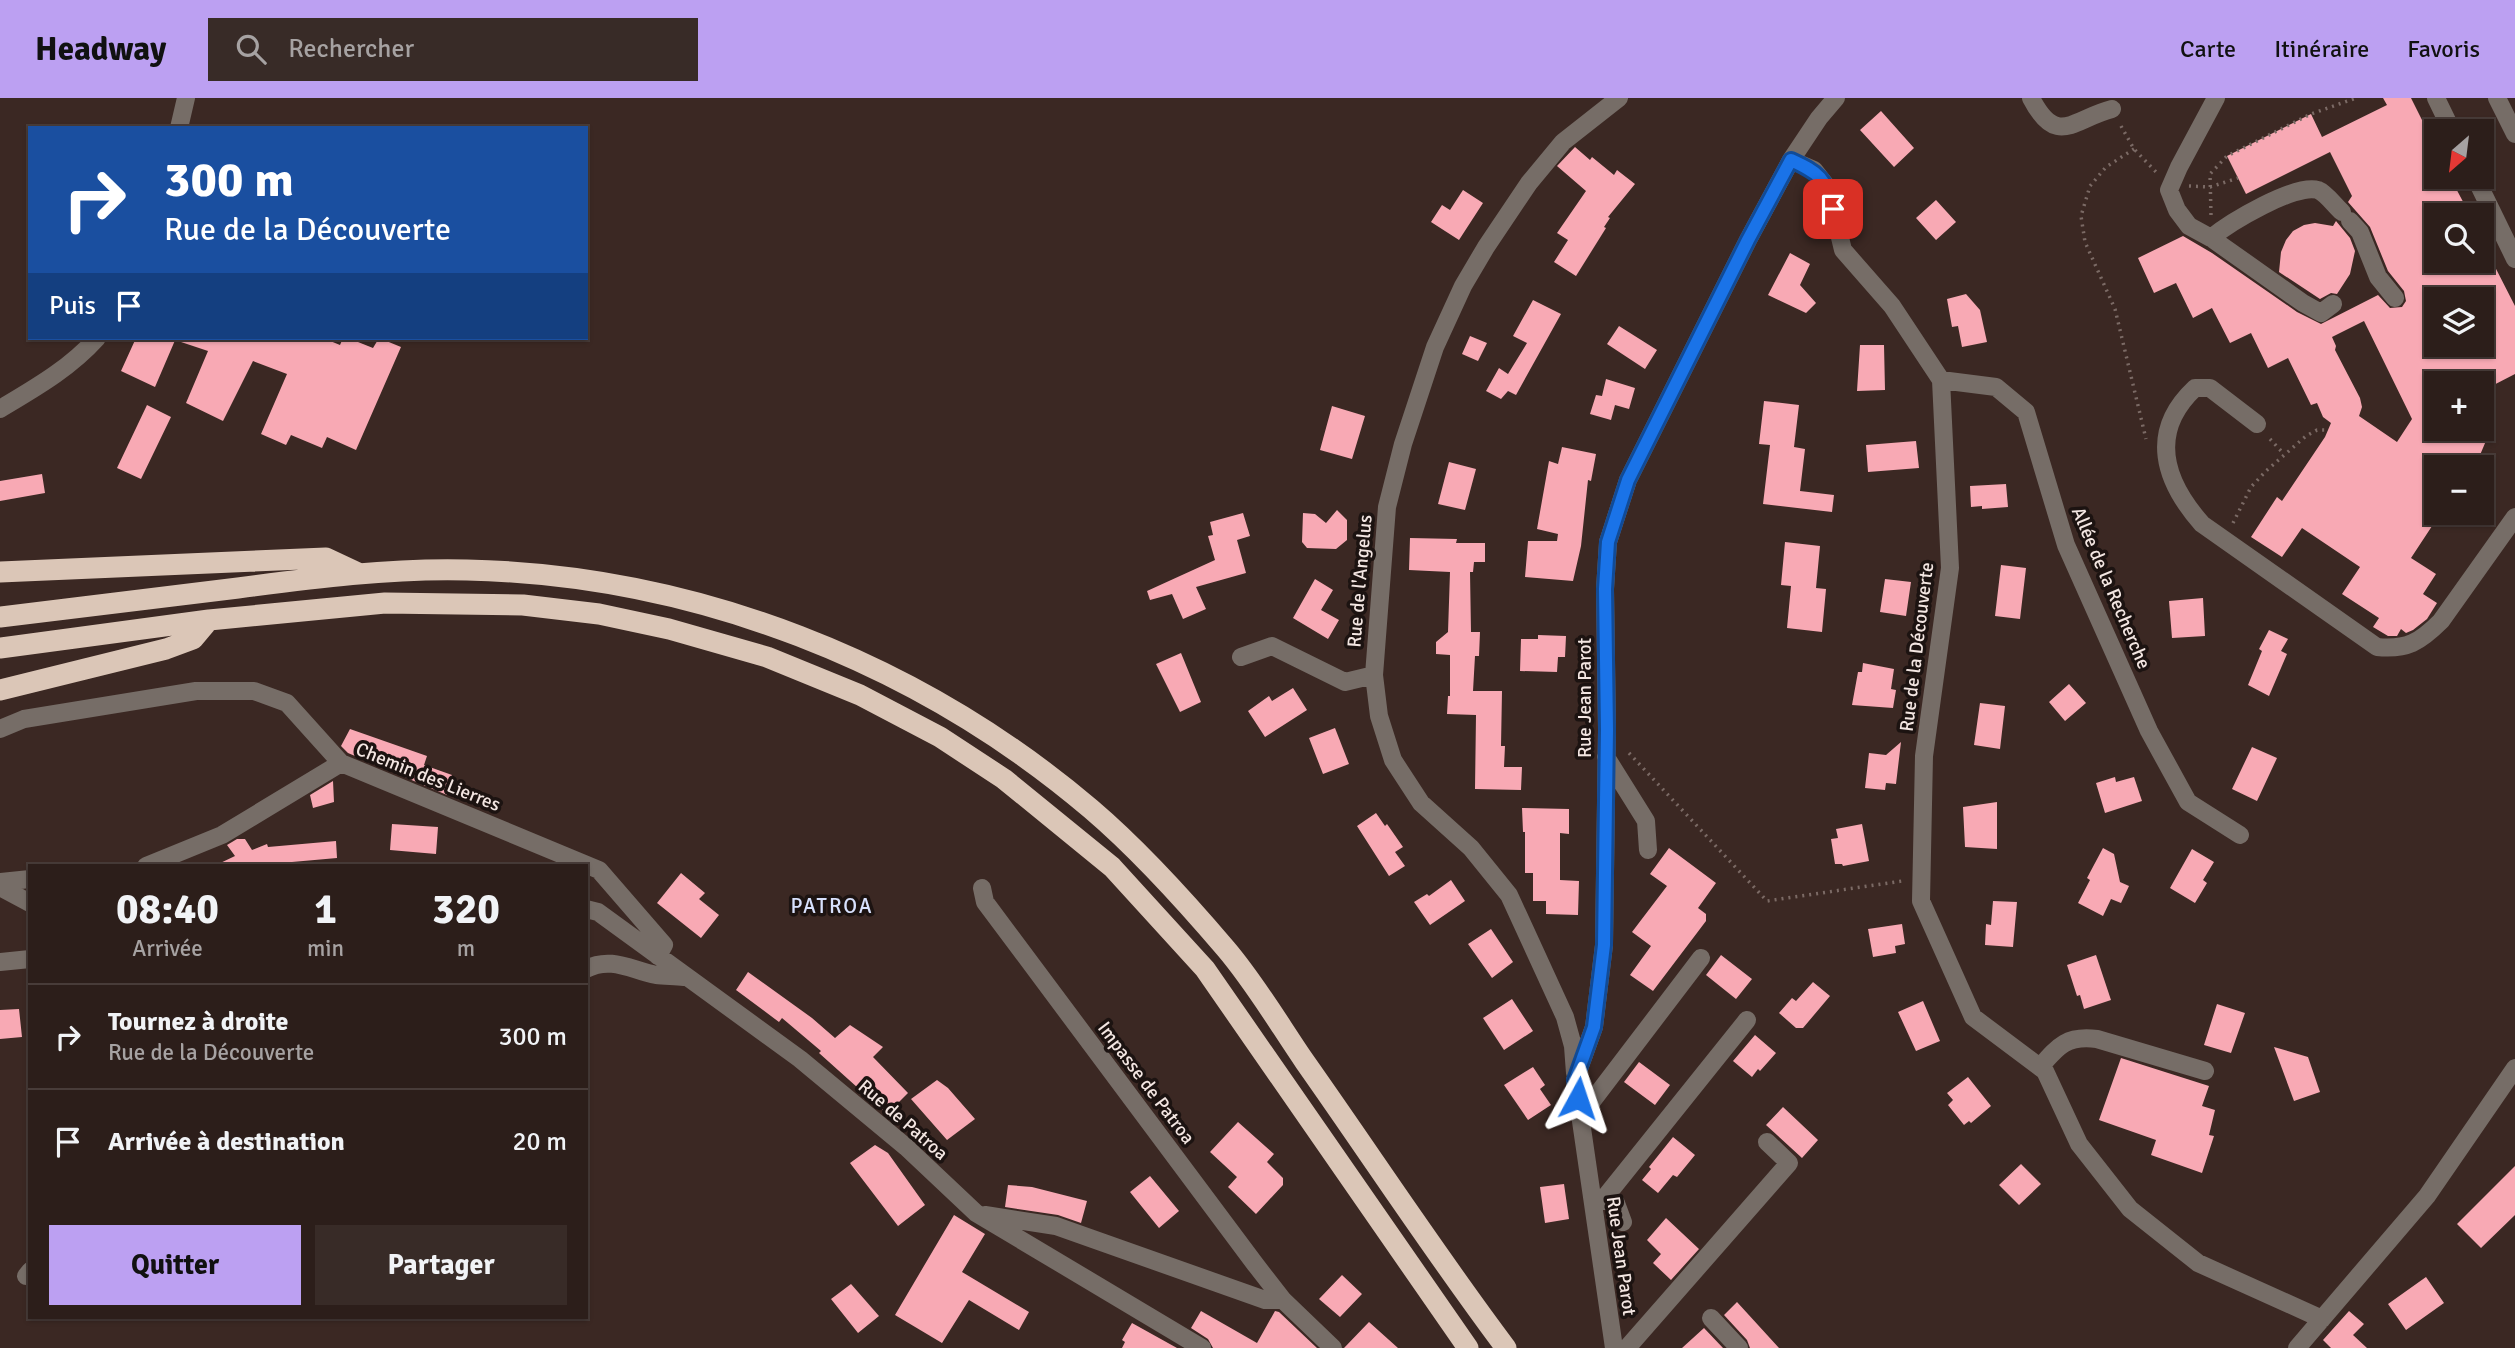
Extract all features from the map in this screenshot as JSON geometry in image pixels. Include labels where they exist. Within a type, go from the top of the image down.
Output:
[{"type":"highway","points":[[0,572],[326,558],[359,574]]},
{"type":"highway","points":[[0,617],[359,574],[466,570],[569,577],[671,597],[755,618],[879,669],[954,710],[1022,755],[1092,810],[1127,843],[1228,951],[1506,1348]]},
{"type":"highway","points":[[0,648],[209,620],[385,603],[523,605],[599,614],[669,629],[767,657],[860,695],[940,737],[1004,779],[1112,867],[1205,969],[1468,1348]]},
{"type":"highway","points":[[0,690],[166,649],[193,639],[209,620]]},
{"type":"street","name":"Rue de l'Angelus","points":[[1575,1080],[1573,1046],[1564,1017],[1509,895],[1471,848],[1421,803],[1393,760],[1379,716],[1374,675],[1387,507],[1402,444],[1435,347],[1463,286],[1529,183],[1563,142],[1619,98]]},
{"type":"street","name":"Rue Jean Parot","points":[[1614,1348],[1597,1200],[1575,1080],[1594,1027],[1602,964],[1606,757],[1605,589],[1608,542],[1628,480],[1748,240],[1791,160],[1836,98]]},
{"type":"street","points":[[2031,98],[2045,121],[2063,128],[2112,109]]},
{"type":"street","points":[[2216,98],[2169,190],[2177,210],[2189,226],[2211,238],[2303,303],[2321,313],[2333,304]]},
{"type":"street","points":[[2436,98],[2446,119]]},
{"type":"street","points":[[2497,98],[2515,134]]},
{"type":"street","points":[[1791,160],[1814,170],[1828,188],[1843,250],[1892,306],[1941,380]]},
{"type":"street","points":[[2211,238],[2228,224],[2302,188],[2320,190],[2360,232],[2378,277],[2395,298]]},
{"type":"street","points":[[2481,189],[2515,259]]},
{"type":"street","points":[[0,409],[54,377],[79,358],[94,340]]},
{"type":"street","name":"Allée de la Recherche","points":[[1941,380],[1996,387],[2026,412],[2066,545],[2150,731],[2188,802],[2240,835]]},
{"type":"street","name":"Rue de la Découverte","points":[[1941,380],[1950,568],[1924,756],[1921,901],[1973,1017],[2039,1067]]},
{"type":"street","points":[[2257,424],[2210,388],[2194,388],[2184,398],[2167,434],[2167,469],[2184,504],[2202,524],[2377,648],[2395,649],[2426,636],[2441,621],[2515,517]]},
{"type":"street","points":[[1241,657],[1272,646],[1345,682],[1374,675]]},
{"type":"street","points":[[0,729],[24,719],[196,691],[254,691],[287,703],[341,764]]},
{"type":"street","points":[[1606,757],[1646,821],[1648,850]]},
{"type":"street","name":"Chemin des Lierres","points":[[151,864],[222,835],[341,764],[584,864]]},
{"type":"street","name":"Chemin des Lierres","points":[[588,865],[599,870],[664,945],[658,956]]},
{"type":"street","points":[[0,885],[28,878]]},
{"type":"street","points":[[0,885],[28,902]]},
{"type":"street","name":"Impasse de Patroa","points":[[982,888],[985,901],[1283,1300],[1333,1348]]},
{"type":"street","name":"Rue de Patroa","points":[[588,910],[598,912],[800,1059],[906,1147],[976,1213],[1202,1348]]},
{"type":"street","points":[[1580,1117],[1701,958]]},
{"type":"street","points":[[0,962],[28,959]]},
{"type":"street","points":[[588,969],[598,963],[616,963],[656,975],[687,977]]},
{"type":"street","points":[[1597,1200],[1747,1020]]},
{"type":"street","points":[[2205,1071],[2098,1039],[2082,1037],[2060,1044],[2039,1067],[2045,1071],[2080,1144],[2130,1209],[2198,1263],[2322,1319]]},
{"type":"street","points":[[2297,1348],[2427,1196],[2515,1068]]},
{"type":"street","points":[[1626,1348],[1789,1163],[1767,1142]]},
{"type":"street","points":[[1597,1200],[1616,1203],[1623,1223]]},
{"type":"street","points":[[976,1213],[1056,1226],[1265,1300],[1283,1300]]},
{"type":"street","points":[[1712,1318],[1739,1348]]},
{"type":"path","points":[[2329,98],[2335,105]]},
{"type":"path","points":[[2211,238],[2210,174],[2227,156],[2311,114],[2356,98]]},
{"type":"path","points":[[2134,149],[2106,167],[2090,186],[2081,216],[2085,242],[2115,310],[2148,447],[2167,469]]},
{"type":"path","points":[[2224,540],[2251,487],[2266,471],[2306,436],[2317,430],[2328,430]]},
{"type":"path","points":[[1640,765],[1767,901],[1921,878]]},
{"type":"building","points":[[2383,98],[2411,98],[2424,124],[2424,189],[2456,189],[2464,203],[2424,203],[2424,273],[2494,273],[2494,265],[2515,306],[2515,374],[2494,385],[2494,371],[2424,371],[2424,441],[2486,441],[2480,455],[2424,455],[2424,525],[2433,525],[2411,558],[2436,574],[2423,594],[2437,603],[2427,619],[2406,633],[2401,629],[2397,636],[2388,636],[2373,627],[2379,618],[2342,594],[2360,567],[2302,528],[2282,557],[2251,537],[2277,497],[2282,501],[2325,437],[2331,423],[2323,417],[2317,403],[2311,405],[2288,358],[2268,368],[2251,333],[2230,343],[2212,308],[2193,318],[2176,283],[2154,293],[2138,258],[2183,236],[2297,312],[2321,324],[2378,295],[2390,308],[2402,307],[2406,301],[2404,291],[2388,271],[2370,227],[2348,202],[2352,196],[2330,152],[2246,194],[2227,156],[2311,114],[2322,137],[2387,105]],"holes":[[[2364,321],[2412,419],[2397,442],[2359,416],[2362,407],[2360,398],[2335,350],[2332,337]]]},
{"type":"building","points":[[1881,111],[1914,148],[1894,167],[1860,130]]},
{"type":"building","points":[[1575,147],[1614,175],[1617,170],[1635,184],[1608,217],[1610,218],[1604,227],[1606,228],[1576,276],[1554,262],[1568,240],[1557,233],[1586,191],[1557,166]]},
{"type":"building","points":[[1463,190],[1483,203],[1459,240],[1431,222],[1442,205],[1450,210]]},
{"type":"building","points":[[1936,200],[1956,222],[1936,240],[1916,218]]},
{"type":"building","points":[[2336,221],[2350,238],[2355,251],[2350,274],[2337,294],[2331,293],[2320,299],[2279,272],[2281,252],[2293,231],[2315,223],[2333,226]]},
{"type":"building","points":[[1790,253],[1810,264],[1800,285],[1816,303],[1806,313],[1768,295]]},
{"type":"building","points":[[1966,294],[1980,310],[1987,342],[1962,347],[1958,326],[1952,327],[1947,299]]},
{"type":"building","points":[[1533,300],[1561,314],[1516,395],[1508,391],[1501,399],[1486,391],[1499,368],[1508,374],[1527,343],[1513,336]]},
{"type":"building","points":[[1619,326],[1657,350],[1645,369],[1607,344]]},
{"type":"building","points":[[1470,336],[1487,343],[1478,361],[1462,354]]},
{"type":"building","points":[[135,340],[175,340],[155,387],[121,371]]},
{"type":"building","points":[[328,340],[340,345],[342,340],[353,340],[373,348],[378,340],[384,340],[401,347],[356,450],[327,437],[322,448],[291,435],[286,445],[261,434],[287,374],[253,361],[223,421],[186,403],[208,351],[178,341]]},
{"type":"building","points":[[1860,345],[1884,345],[1885,390],[1857,391]]},
{"type":"building","points":[[1606,379],[1635,388],[1629,409],[1615,405],[1611,420],[1590,414],[1596,395],[1602,396]]},
{"type":"building","points":[[1764,401],[1799,405],[1794,447],[1805,449],[1800,491],[1834,495],[1832,512],[1763,504],[1770,445],[1759,444]]},
{"type":"building","points":[[147,405],[171,417],[141,479],[117,468]]},
{"type":"building","points":[[1332,406],[1365,416],[1352,459],[1320,450]]},
{"type":"building","points":[[1916,441],[1919,468],[1868,472],[1866,445]]},
{"type":"building","points":[[1562,447],[1596,454],[1591,481],[1588,480],[1581,546],[1573,581],[1525,577],[1528,541],[1557,541],[1558,534],[1537,529],[1549,461],[1558,464]]},
{"type":"building","points":[[1449,462],[1476,469],[1465,510],[1438,504]]},
{"type":"building","points":[[42,474],[45,493],[0,501],[0,481]]},
{"type":"building","points":[[2006,484],[2008,507],[1971,507],[1970,486]]},
{"type":"building","points":[[1337,510],[1347,520],[1347,540],[1336,549],[1307,548],[1302,542],[1303,513],[1315,514],[1326,523]]},
{"type":"building","points":[[1243,513],[1250,536],[1237,540],[1246,573],[1196,587],[1206,609],[1183,619],[1172,594],[1150,600],[1147,591],[1215,560],[1208,536],[1213,535],[1210,522]]},
{"type":"building","points":[[1410,538],[1457,539],[1456,543],[1485,543],[1485,562],[1474,562],[1473,572],[1470,572],[1471,632],[1480,632],[1479,656],[1475,656],[1473,691],[1502,691],[1501,746],[1505,746],[1504,767],[1522,767],[1521,790],[1475,789],[1476,715],[1447,714],[1450,655],[1436,654],[1436,642],[1448,632],[1450,572],[1409,570]]},
{"type":"building","points":[[1785,542],[1820,546],[1816,588],[1826,589],[1822,632],[1787,628],[1791,586],[1781,585]]},
{"type":"building","points":[[2001,565],[2026,568],[2020,619],[1995,616]]},
{"type":"building","points":[[1315,579],[1333,590],[1321,610],[1339,620],[1328,639],[1293,618]]},
{"type":"building","points":[[1885,579],[1911,582],[1906,616],[1880,612]]},
{"type":"building","points":[[2203,598],[2205,636],[2172,638],[2169,601]]},
{"type":"building","points":[[2269,630],[2288,639],[2281,651],[2287,654],[2269,696],[2248,685],[2262,651],[2259,649]]},
{"type":"building","points":[[1538,635],[1566,636],[1565,657],[1558,657],[1557,672],[1520,671],[1521,639],[1538,639]]},
{"type":"building","points":[[1181,653],[1201,702],[1180,712],[1156,664]]},
{"type":"building","points":[[1863,663],[1894,669],[1891,689],[1896,690],[1893,708],[1852,705],[1858,672],[1862,672]]},
{"type":"building","points":[[2069,684],[2086,703],[2065,721],[2049,702]]},
{"type":"building","points":[[1293,688],[1307,710],[1265,737],[1248,711],[1269,696],[1272,701]]},
{"type":"building","points":[[1980,703],[2005,706],[2000,749],[1974,745]]},
{"type":"building","points":[[1335,728],[1349,764],[1323,774],[1309,738]]},
{"type":"building","points":[[350,729],[427,756],[424,765],[452,775],[447,795],[348,753],[341,746]]},
{"type":"building","points":[[1901,742],[1896,784],[1886,783],[1885,790],[1865,788],[1869,753],[1886,755]]},
{"type":"building","points":[[2252,747],[2277,758],[2257,801],[2232,789]]},
{"type":"building","points":[[2115,777],[2116,782],[2134,777],[2142,801],[2105,813],[2096,783]]},
{"type":"building","points":[[333,781],[334,802],[313,808],[310,795]]},
{"type":"building","points":[[1997,802],[1997,849],[1965,847],[1963,807]]},
{"type":"building","points":[[1522,808],[1569,809],[1569,834],[1560,833],[1560,880],[1579,881],[1578,915],[1546,914],[1546,901],[1533,901],[1533,873],[1525,873]]},
{"type":"building","points":[[1376,813],[1403,847],[1395,852],[1405,866],[1389,876],[1357,826]]},
{"type":"building","points":[[392,824],[438,827],[436,854],[390,850]]},
{"type":"building","points":[[1862,824],[1869,861],[1843,866],[1835,864],[1831,839],[1838,838],[1836,829]]},
{"type":"building","points":[[237,839],[245,839],[252,850],[267,844],[268,847],[336,841],[337,858],[287,864],[218,864],[235,856],[227,845]]},
{"type":"building","points":[[1669,848],[1716,883],[1698,908],[1706,914],[1706,921],[1653,991],[1630,975],[1651,946],[1632,932],[1667,886],[1650,874]]},
{"type":"building","points":[[2103,848],[2114,854],[2120,882],[2129,886],[2121,903],[2111,899],[2103,916],[2078,903],[2090,880],[2087,878]]},
{"type":"building","points":[[2192,849],[2214,862],[2203,880],[2207,883],[2195,903],[2170,888]]},
{"type":"building","points":[[681,873],[705,893],[699,899],[719,915],[701,938],[657,903]]},
{"type":"building","points":[[1451,880],[1465,901],[1430,925],[1414,902],[1427,894],[1429,896]]},
{"type":"building","points":[[1993,901],[2017,902],[2013,947],[1985,945],[1986,924],[1991,925]]},
{"type":"building","points":[[1902,924],[1905,944],[1895,946],[1896,953],[1873,957],[1868,929]]},
{"type":"building","points":[[1491,929],[1513,962],[1492,978],[1468,944]]},
{"type":"building","points":[[1721,955],[1752,979],[1736,999],[1706,975]]},
{"type":"building","points":[[2096,955],[2111,1000],[2084,1009],[2067,965]]},
{"type":"building","points":[[748,972],[835,1038],[850,1025],[883,1047],[873,1057],[908,1093],[887,1114],[782,1018],[779,1022],[736,990]]},
{"type":"building","points":[[1813,982],[1830,996],[1803,1028],[1796,1028],[1779,1013],[1792,998],[1796,1001]]},
{"type":"building","points":[[1512,999],[1533,1031],[1504,1050],[1483,1018]]},
{"type":"building","points":[[1923,1001],[1940,1041],[1916,1051],[1898,1012]]},
{"type":"building","points":[[2217,1004],[2245,1013],[2231,1053],[2204,1045]]},
{"type":"building","points":[[19,1009],[22,1037],[0,1039],[0,1010]]},
{"type":"building","points":[[1755,1035],[1776,1053],[1752,1077],[1733,1061]]},
{"type":"building","points":[[2274,1047],[2308,1057],[2320,1092],[2294,1101]]},
{"type":"building","points":[[2121,1058],[2209,1086],[2202,1106],[2215,1110],[2209,1135],[2214,1136],[2202,1173],[2151,1155],[2156,1140],[2099,1120]]},
{"type":"building","points":[[1639,1062],[1670,1085],[1655,1105],[1624,1082]]},
{"type":"building","points":[[1533,1067],[1545,1085],[1540,1089],[1551,1105],[1528,1120],[1504,1085]]},
{"type":"building","points":[[1968,1077],[1991,1106],[1971,1123],[1969,1121],[1964,1125],[1948,1105],[1953,1100],[1947,1093]]},
{"type":"building","points":[[937,1080],[948,1088],[975,1119],[947,1140],[911,1099]]},
{"type":"building","points":[[1783,1107],[1818,1140],[1802,1158],[1766,1125]]},
{"type":"building","points":[[1238,1122],[1274,1154],[1267,1162],[1283,1178],[1283,1185],[1256,1214],[1228,1187],[1237,1177],[1210,1152]]},
{"type":"building","points":[[1673,1137],[1695,1155],[1677,1177],[1673,1175],[1658,1193],[1642,1180]]},
{"type":"building","points":[[875,1145],[888,1153],[925,1205],[898,1226],[850,1163]]},
{"type":"building","points":[[2021,1164],[2041,1184],[2019,1205],[1999,1185]]},
{"type":"building","points":[[2515,1166],[2515,1215],[2481,1248],[2457,1224]]},
{"type":"building","points":[[1150,1176],[1179,1211],[1159,1228],[1130,1192]]},
{"type":"building","points":[[1564,1184],[1569,1219],[1545,1223],[1540,1187]]},
{"type":"building","points":[[1008,1185],[1032,1187],[1087,1201],[1081,1223],[1058,1215],[1005,1207]]},
{"type":"building","points":[[954,1215],[985,1234],[962,1272],[1029,1312],[1019,1330],[969,1300],[942,1343],[895,1315]]},
{"type":"building","points":[[1666,1218],[1699,1249],[1671,1280],[1653,1263],[1661,1254],[1647,1240]]},
{"type":"building","points":[[1342,1275],[1362,1294],[1340,1317],[1319,1299]]},
{"type":"building","points":[[2426,1277],[2444,1303],[2406,1330],[2388,1304]]},
{"type":"building","points":[[851,1284],[879,1316],[858,1333],[831,1299]]},
{"type":"building","points":[[1737,1302],[1779,1348],[1750,1348],[1747,1340],[1724,1315]]},
{"type":"building","points":[[1201,1311],[1257,1343],[1275,1311],[1279,1312],[1317,1348],[1213,1348],[1208,1339],[1191,1328]]},
{"type":"building","points":[[2349,1311],[2364,1324],[2353,1335],[2367,1348],[2331,1348],[2323,1340]]},
{"type":"building","points":[[1369,1322],[1398,1348],[1344,1348]]},
{"type":"building","points":[[1132,1323],[1177,1348],[1122,1348],[1125,1342],[1122,1340]]},
{"type":"building","points":[[1704,1328],[1723,1348],[1682,1348]]},
{"type":"district","name":"PATROA","points":[[832,906]]},
{"type":"route","points":[[1578,1098],[1575,1080],[1594,1027],[1604,945],[1607,730],[1605,589],[1608,542],[1628,480],[1791,160],[1814,170],[1828,188],[1833,209]]}]
